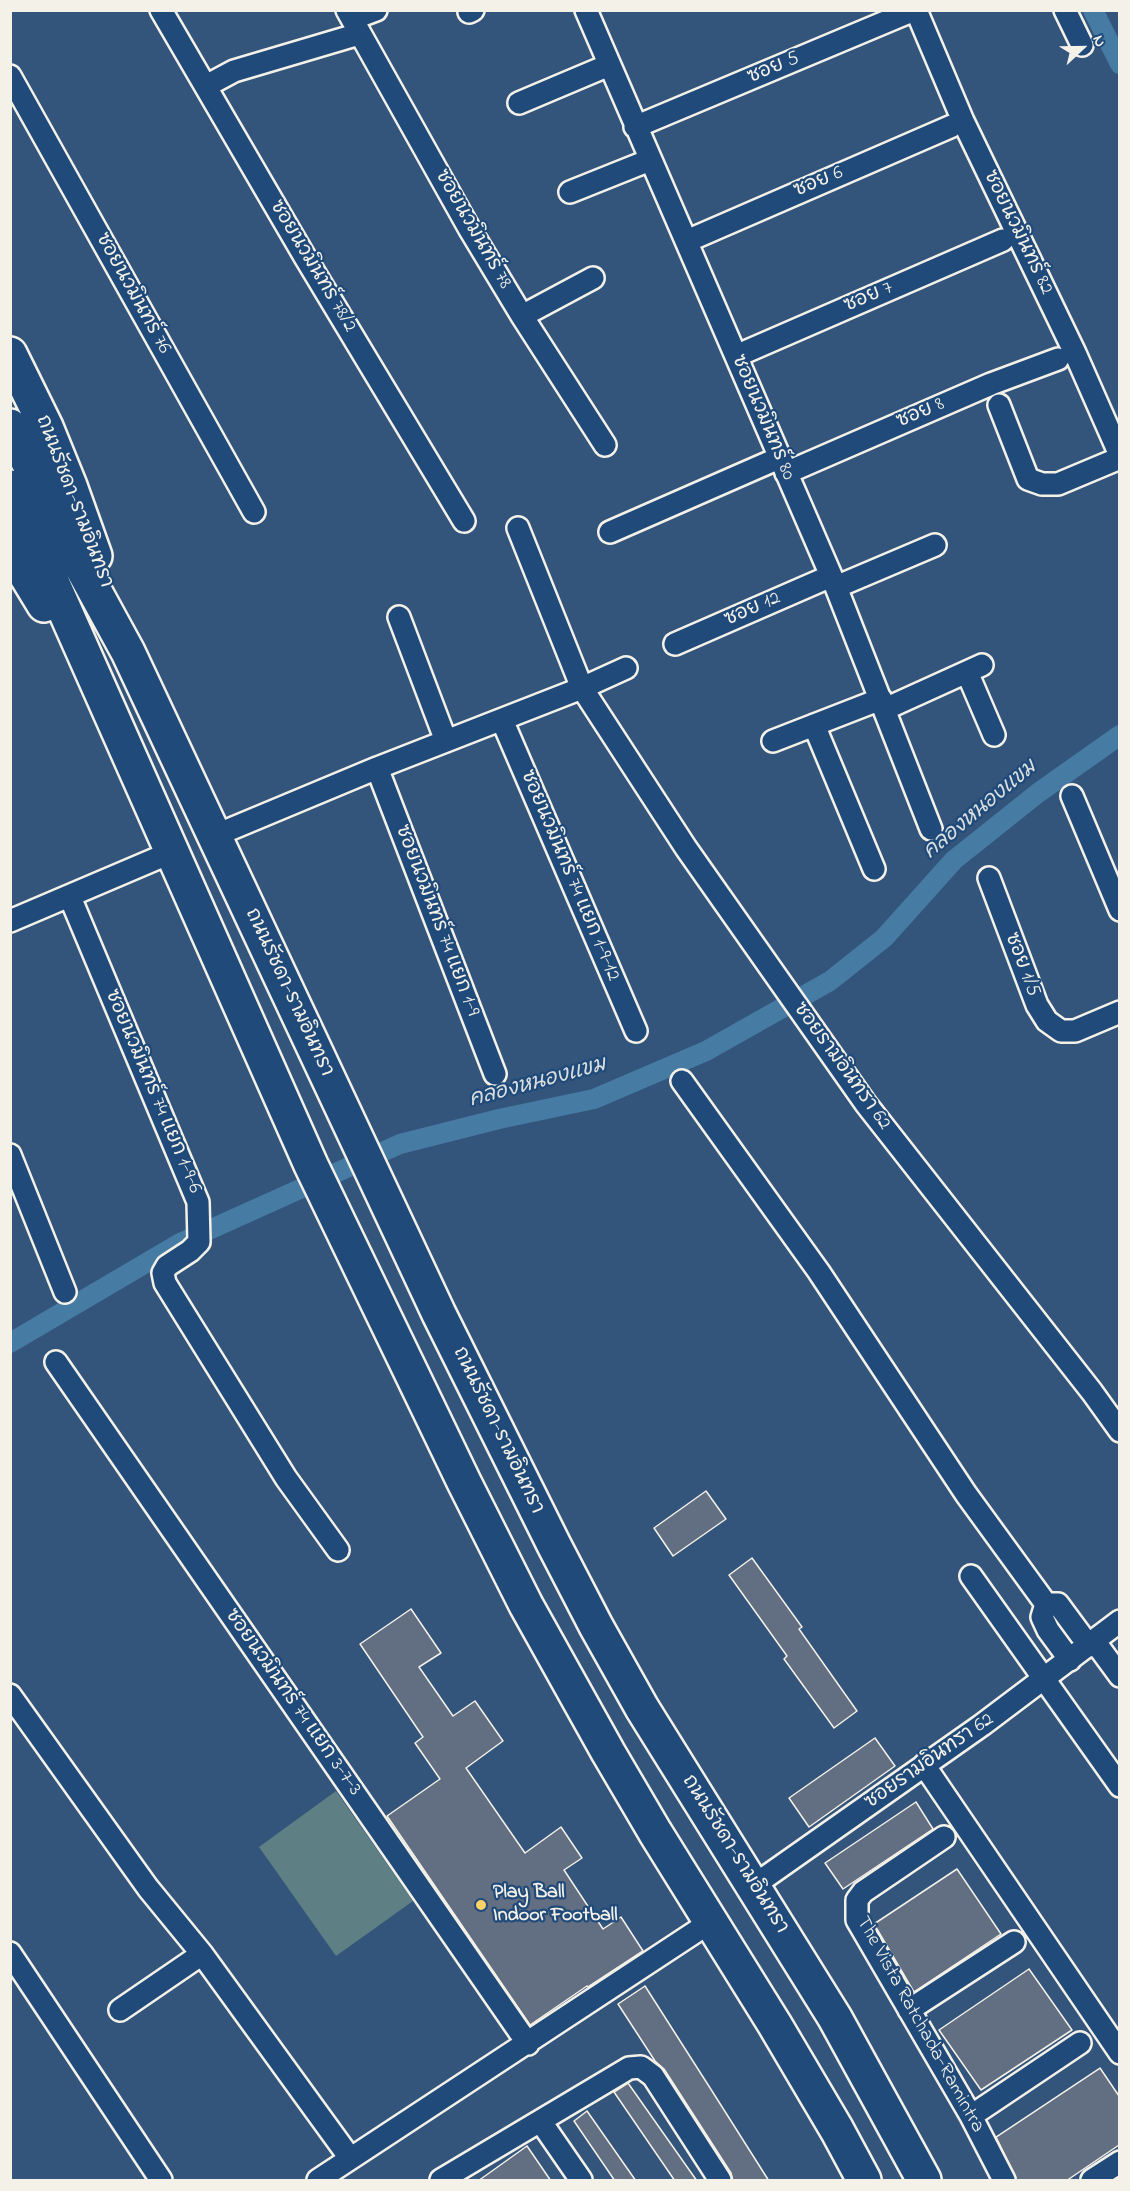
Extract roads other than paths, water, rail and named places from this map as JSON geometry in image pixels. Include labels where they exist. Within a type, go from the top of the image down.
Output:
[{"type":"main road","name":"ถนนรัชดา-รามอินทรา","points":[[10,354],[46,427],[70,486],[128,652]]},
{"type":"main road","name":"ถนนรัชดา-รามอินทรา","points":[[10,426],[75,555],[128,652],[487,1412],[596,1626],[642,1708],[835,2018],[924,2181]]},
{"type":"main road","points":[[10,487],[325,1196],[526,1605],[608,1752],[655,1832],[712,1921],[864,2181]]},
{"type":"main road","points":[[10,549],[110,711]]},
{"type":"street","name":"ซอยนวมินทร์ 78/2","points":[[161,10],[305,257],[464,521]]},
{"type":"street","points":[[206,86],[234,71],[376,10]]},
{"type":"street","name":"ซอย 5","points":[[635,127],[915,10]]},
{"type":"street","name":"ซอยนวมินทร์ 82","points":[[915,10],[963,121],[1075,352],[1119,456]]},
{"type":"street","points":[[1065,10],[1082,45]]},
{"type":"street","name":"ซอยนวมินทร์ 80","points":[[588,11],[635,127],[687,241],[833,581],[931,829]]},
{"type":"street","name":"ซอยนวมินทร์ 78","points":[[353,21],[469,228],[522,316],[605,445]]},
{"type":"street","points":[[519,103],[609,65]]},
{"type":"street","name":"ซอยนวมินทร์ 76","points":[[10,76],[254,512]]},
{"type":"street","name":"ซอย 6","points":[[687,241],[952,126]]},
{"type":"street","points":[[570,192],[650,160]]},
{"type":"street","name":"ซอย 7","points":[[736,356],[1003,240]]},
{"type":"street","points":[[522,316],[593,278]]},
{"type":"street","name":"ซอย 8","points":[[610,532],[1058,359]]},
{"type":"street","points":[[999,405],[1028,479],[1042,484],[1058,484],[1119,456]]},
{"type":"street","name":"ซอยรามอินทรา 62","points":[[518,528],[590,685],[686,848],[866,1104],[1085,1383],[1119,1431]]},
{"type":"street","name":"ซอย 12","points":[[675,644],[833,581],[935,545]]},
{"type":"street","points":[[399,617],[446,741]]},
{"type":"street","points":[[214,836],[377,768],[590,685],[626,668]]},
{"type":"street","points":[[773,741],[814,725],[883,704],[974,668],[994,735]]},
{"type":"street","name":"ซอยนวมินทร์ 74 แยก 1-9-12","points":[[502,720],[636,1031]]},
{"type":"street","points":[[814,725],[874,869]]},
{"type":"street","name":"ซอยนวมินทร์ 74 แยก 1-9","points":[[377,768],[495,1074]]},
{"type":"street","points":[[1072,796],[1119,910]]},
{"type":"street","points":[[10,921],[172,852]]},
{"type":"street","name":"ซอย 1/5","points":[[989,878],[1037,1005],[1047,1021],[1062,1031],[1075,1030],[1119,1012]]},
{"type":"street","name":"ซอยนวมินทร์ 74 แยก 1-9-6","points":[[70,897],[198,1202],[199,1242],[190,1251],[166,1266],[163,1273],[165,1283],[286,1478],[338,1550]]},
{"type":"street","points":[[682,1081],[819,1272],[966,1494],[1046,1605]]},
{"type":"street","points":[[10,1155],[65,1292]]},
{"type":"street","name":"ซอยนวมินทร์ 74 แยก 3-7-3","points":[[56,1362],[528,2044]]},
{"type":"street","points":[[971,1576],[1119,1785]]},
{"type":"street","points":[[1046,1605],[1058,1604],[1101,1636],[1119,1676]]},
{"type":"street","points":[[1046,1605],[1042,1617],[1048,1630],[1070,1660]]},
{"type":"street","name":"ซอยรามอินทรา 62","points":[[753,1886],[1045,1680],[1101,1636]]},
{"type":"street","points":[[10,1695],[148,1888],[202,1954],[350,2158]]},
{"type":"street","points":[[924,1765],[1119,2053]]},
{"type":"street","name":"The Vista Ratchada-Ramintra","points":[[944,1837],[863,1892],[857,1900],[857,1920],[971,2116],[1004,2181]]},
{"type":"street","points":[[318,2181],[712,1921]]},
{"type":"street","points":[[909,2010],[1014,1942]]},
{"type":"street","points":[[10,1953],[161,2181]]},
{"type":"street","points":[[120,2010],[202,1954]]},
{"type":"street","points":[[971,2116],[1080,2043]]},
{"type":"street","points":[[444,2180],[629,2068],[641,2067],[653,2076],[720,2181]]},
{"type":"street","points":[[541,2122],[581,2181]]},
{"type":"street","points":[[1092,2181],[1119,2162]]},
{"type":"waterway","points":[[1093,10],[1120,64]]},
{"type":"waterway","name":"คลองหนองแขม","points":[[10,1343],[180,1243],[400,1144],[499,1119],[594,1099],[706,1051],[830,981],[884,938],[954,860],[1038,793],[1120,735]]},
{"type":"place","name":"Play Ball Indoor Football","points":[[481,1905]]}]
